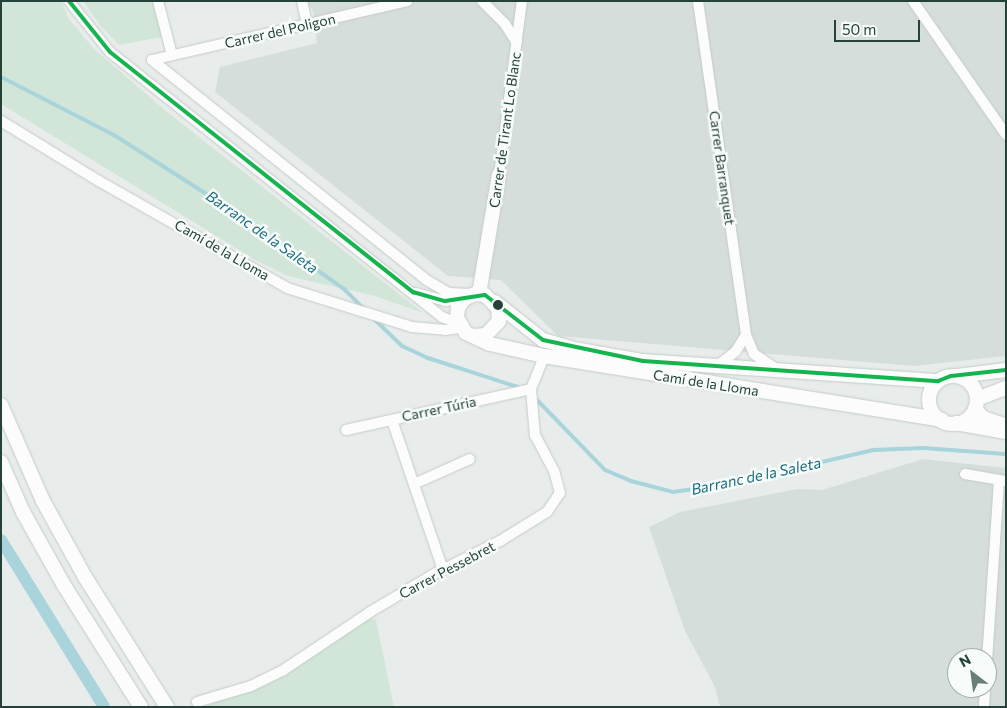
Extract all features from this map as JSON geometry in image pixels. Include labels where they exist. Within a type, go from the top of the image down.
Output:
[{"type":"street","points":[[69,1],[110,52],[413,292],[442,318],[459,325],[473,336],[486,335],[496,327],[500,314],[481,297],[445,301],[413,292]]},
{"type":"street","points":[[158,1],[172,56]]},
{"type":"street","points":[[302,1],[307,25]]},
{"type":"street","name":"Carrer del Poligon","points":[[407,1],[152,60],[425,279],[448,293],[481,297]]},
{"type":"street","points":[[482,1],[505,24],[517,43]]},
{"type":"street","name":"Carrer de Tirant Lo Blanc","points":[[481,297],[522,1]]},
{"type":"street","name":"Carrer Barranquet","points":[[698,1],[746,335],[754,354],[780,371]]},
{"type":"street","points":[[913,1],[1006,136]]},
{"type":"street","name":"Camí de la Lloma","points":[[1,121],[99,181],[287,288],[412,327],[445,330],[459,325]]},
{"type":"street","points":[[459,325],[458,308],[481,297]]},
{"type":"street","name":"Camí de la Lloma","points":[[481,297],[543,340],[642,361],[938,381]]},
{"type":"street","points":[[717,366],[736,351],[746,335]]},
{"type":"street","name":"Camí de la Lloma","points":[[473,336],[490,344],[544,356],[942,420]]},
{"type":"street","name":"Carrer Pessebret","points":[[197,702],[251,686],[282,671],[370,612],[443,570],[500,541],[547,512],[560,493],[554,471],[535,436],[531,389],[544,356]]},
{"type":"street","points":[[1006,370],[955,376],[938,381],[933,387],[930,402],[931,409],[942,420],[1006,432]]},
{"type":"street","points":[[955,376],[973,386],[976,404],[983,418],[1006,425]]},
{"type":"street","points":[[956,423],[968,418],[976,404],[1006,388]]},
{"type":"street","name":"Carrer Túria","points":[[346,430],[531,389]]},
{"type":"street","points":[[1,405],[57,527],[167,707]]},
{"type":"street","points":[[392,420],[443,570]]},
{"type":"street","points":[[414,484],[470,460]]},
{"type":"street","points":[[1,462],[23,512],[65,587],[141,707]]},
{"type":"street","points":[[965,474],[1002,481],[988,648]]},
{"type":"shaded area","points":[[306,1],[1006,1],[1006,356],[914,366],[558,336],[501,280],[448,276],[215,92],[220,67],[317,43],[313,11]]},
{"type":"shaded area","points":[[923,459],[1006,468],[1006,707],[720,707],[715,687],[685,631],[649,527],[680,512],[797,489],[822,490]]},
{"type":"green space","points":[[1,1],[61,1],[69,19],[94,49],[166,111],[423,313],[375,296],[288,276],[257,261],[1,104]]},
{"type":"green space","points":[[83,1],[156,1],[165,33],[161,37],[119,45],[100,25]]},
{"type":"green space","points":[[366,618],[376,620],[394,707],[204,707],[286,674]]},
{"type":"waterway","name":"Barranc de la Saleta","points":[[1,77],[114,135],[238,214],[344,289],[363,308]]},
{"type":"waterway","name":"Barranc de la Saleta","points":[[373,318],[402,346],[428,358],[518,387]]},
{"type":"waterway","name":"Barranc de la Saleta","points":[[538,401],[605,470],[631,481],[673,492],[728,484],[873,450],[923,448],[1006,454]]},
{"type":"waterway","points":[[1,540],[104,707]]},
{"type":"transit line","points":[[69,1],[110,52],[413,292],[445,301],[485,295],[543,340],[643,361],[938,381],[951,376],[1006,370]]}]
